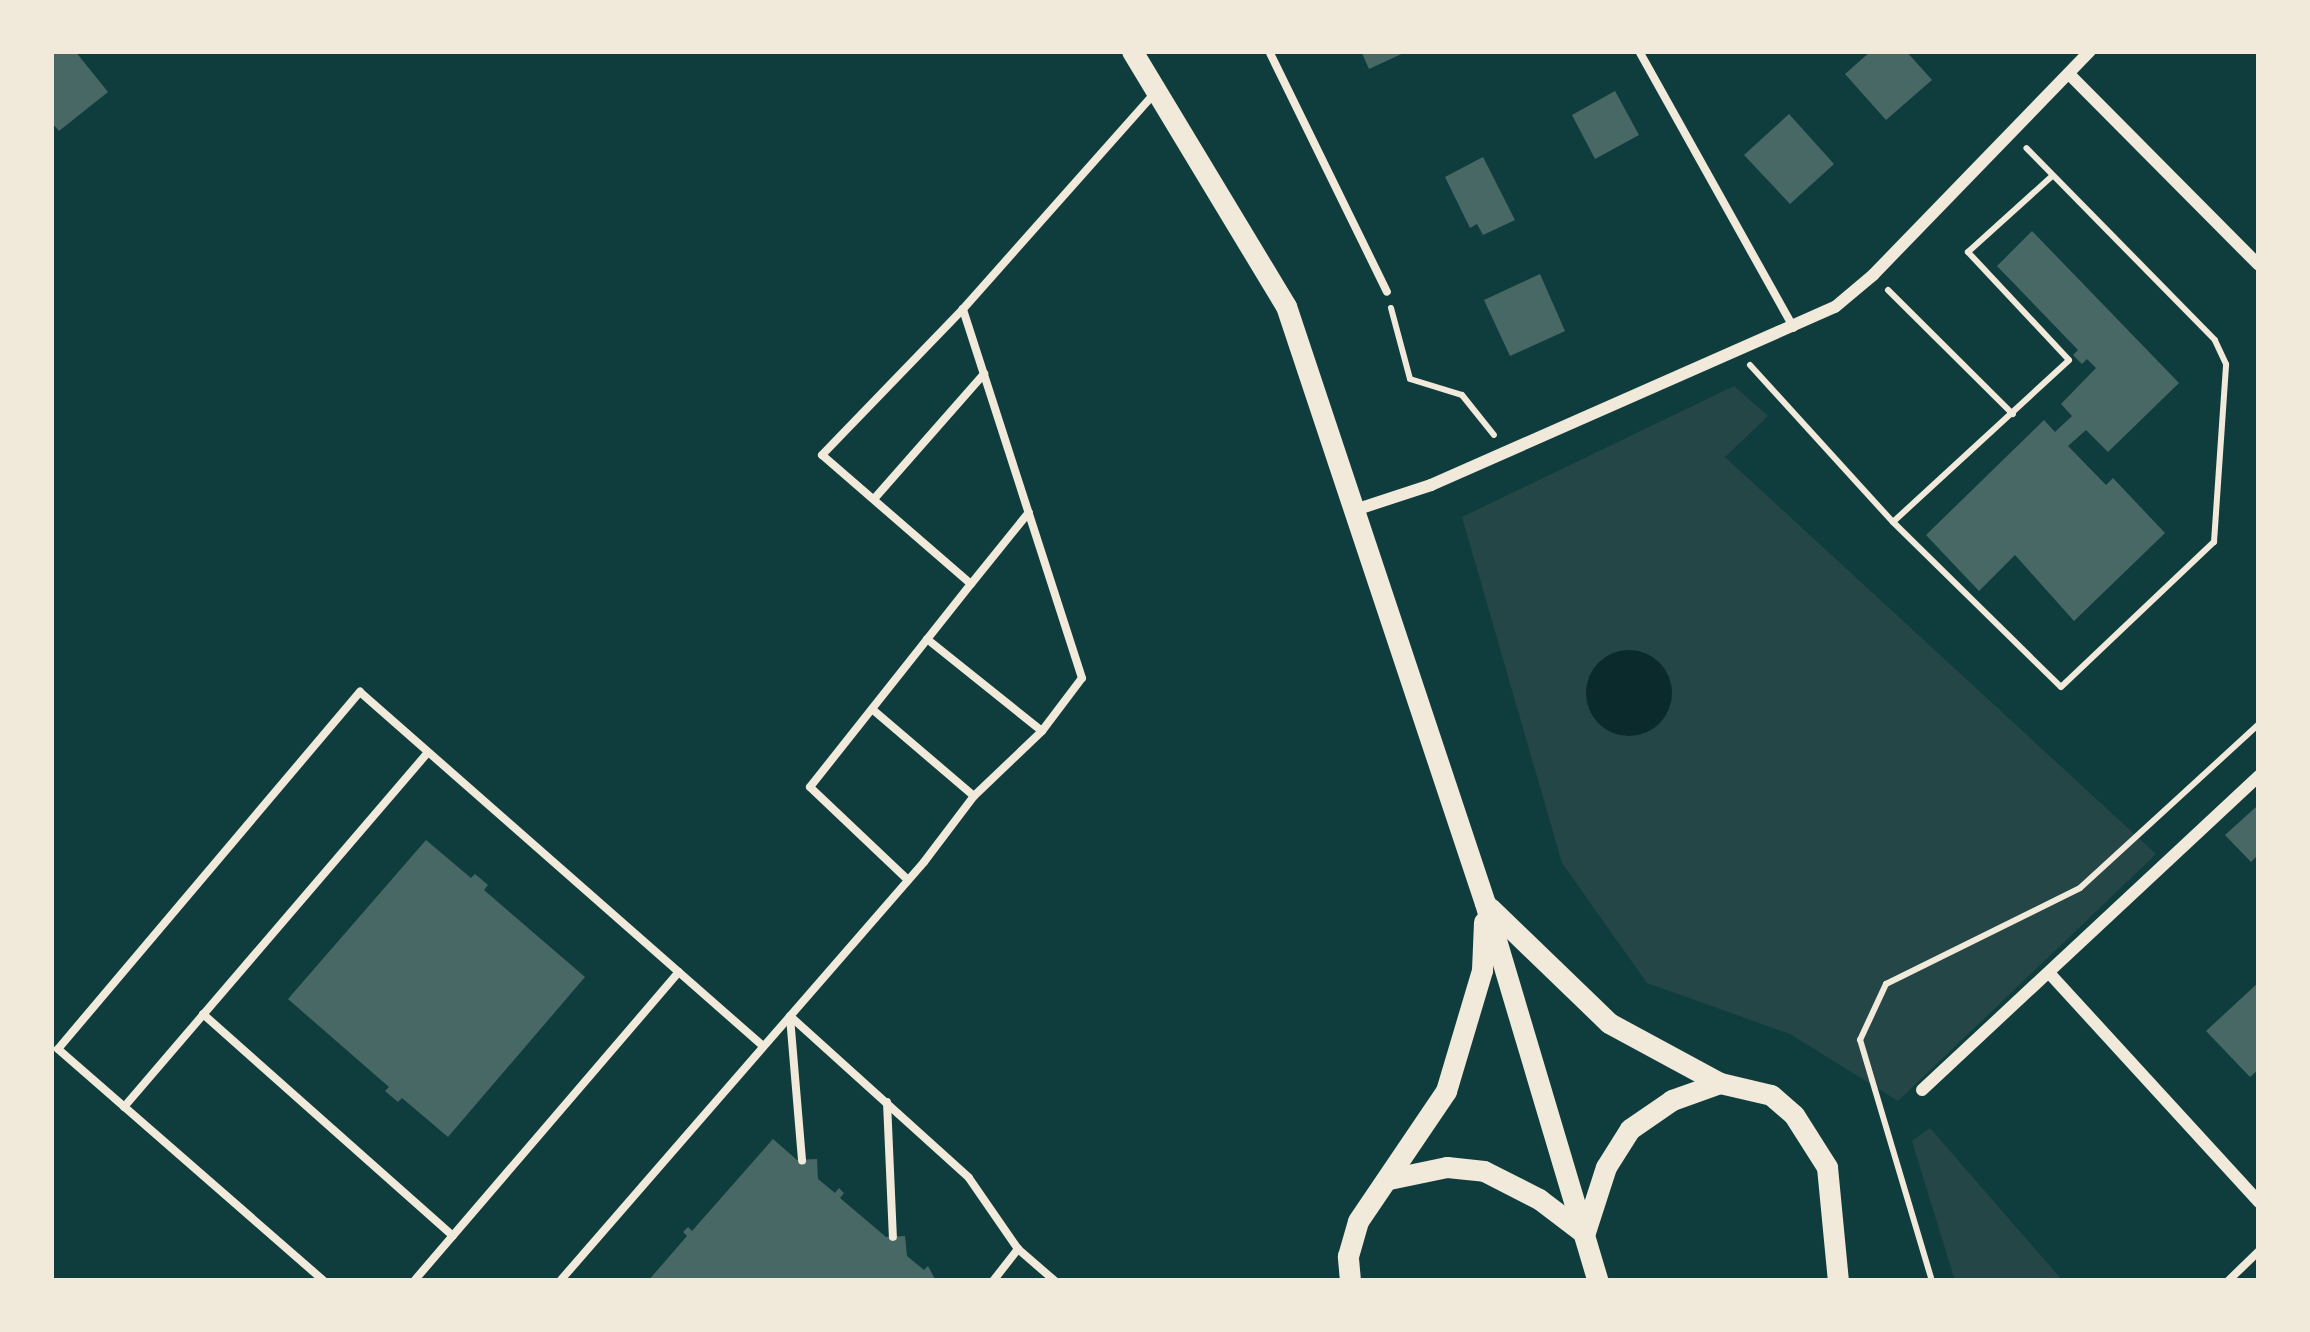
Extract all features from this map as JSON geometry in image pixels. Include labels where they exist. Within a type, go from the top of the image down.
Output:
[{"type":"street","points":[[1132,51],[1286,305],[1358,509],[1485,903],[1598,1281]]},
{"type":"street","points":[[1358,509],[1508,452],[1795,329],[1835,307],[1873,275],[2090,51]]},
{"type":"street","points":[[2069,74],[2259,266]]},
{"type":"street","points":[[1922,1090],[2051,975],[2259,776]]},
{"type":"street","points":[[1485,903],[1610,1024],[1720,1083],[1771,1095],[1816,1146],[1827,1167],[1838,1281]]},
{"type":"street","points":[[1350,1281],[1348,1256],[1358,1221],[1446,1090],[1467,1033],[1482,970],[1485,903]]},
{"type":"street","points":[[2051,975],[2259,1202]]},
{"type":"street","points":[[1585,1234],[1606,1167],[1630,1129],[1672,1100],[1720,1083]]},
{"type":"street","points":[[1389,1179],[1447,1167],[1484,1172],[1539,1198],[1585,1234]]},
{"type":"lane","points":[[1269,51],[1387,292]]},
{"type":"lane","points":[[1639,51],[1795,329]]},
{"type":"lane","points":[[971,584],[822,455],[963,309],[1156,92]]},
{"type":"lane","points":[[560,1281],[908,880],[974,796],[1042,731],[1082,678],[963,309]]},
{"type":"lane","points":[[874,500],[984,374]]},
{"type":"lane","points":[[908,880],[810,787],[1028,512]]},
{"type":"lane","points":[[927,639],[1042,731]]},
{"type":"lane","points":[[324,1281],[58,1049],[360,692],[764,1046]]},
{"type":"lane","points":[[872,710],[974,796]]},
{"type":"lane","points":[[124,1107],[428,752]]},
{"type":"lane","points":[[414,1281],[679,972]]},
{"type":"lane","points":[[203,1015],[453,1236]]},
{"type":"lane","points":[[790,1016],[969,1178],[1018,1249],[1054,1281]]},
{"type":"lane","points":[[790,1016],[802,1160]]},
{"type":"lane","points":[[886,1101],[892,1237]]},
{"type":"lane","points":[[993,1281],[1018,1249]]},
{"type":"lane","points":[[2228,1281],[2259,1250]]},
{"type":"path","points":[[1740,353],[1893,522],[2061,687],[2214,542],[2226,364],[2215,340],[2010,133]]},
{"type":"path","points":[[1893,522],[2069,360],[1968,252],[2053,175]]},
{"type":"path","points":[[1873,275],[2013,414]]},
{"type":"path","points":[[1387,292],[1410,379],[1462,395],[1508,452]]},
{"type":"path","points":[[1932,1281],[1860,1040],[1886,984],[2080,888],[2259,724]]},
{"type":"shaded area","points":[[1734,386],[1768,416],[1725,457],[2156,854],[1898,1101],[1790,1034],[1647,983],[1562,863],[1462,517]]},
{"type":"shaded area","points":[[1629,650],[1659,663],[1672,693],[1659,723],[1629,736],[1599,723],[1586,693],[1599,663]]},
{"type":"shaded area","points":[[1930,1128],[2063,1281],[1955,1281],[1912,1141]]},
{"type":"building","points":[[51,51],[75,51],[108,92],[59,131],[51,122]]},
{"type":"building","points":[[1361,51],[1408,51],[1369,69]]},
{"type":"building","points":[[1871,51],[1906,51],[1932,80],[1886,120],[1845,74]]},
{"type":"building","points":[[1615,91],[1639,135],[1595,159],[1572,115]]},
{"type":"building","points":[[1789,114],[1834,164],[1790,204],[1744,155]]},
{"type":"building","points":[[1483,157],[1515,220],[1483,235],[1477,224],[1470,228],[1445,177]]},
{"type":"building","points":[[2032,231],[2179,383],[2108,452],[2086,430],[2068,446],[2106,485],[2113,478],[2165,533],[2074,621],[2015,555],[1979,591],[1926,535],[2044,420],[2055,432],[2072,416],[2061,404],[2096,368],[2073,355],[2078,350],[1997,266]]},
{"type":"building","points":[[1540,274],[1565,331],[1510,356],[1484,300]]},
{"type":"building","points":[[2256,807],[2259,854],[2251,862],[2225,835]]},
{"type":"building","points":[[426,840],[471,878],[475,874],[488,885],[484,890],[585,977],[448,1137],[402,1098],[398,1102],[385,1091],[389,1087],[288,999]]},
{"type":"building","points":[[2259,982],[2259,1069],[2250,1077],[2206,1031]]},
{"type":"building","points":[[773,1139],[797,1160],[817,1159],[818,1179],[835,1193],[839,1188],[844,1193],[840,1198],[886,1237],[905,1236],[907,1256],[924,1270],[928,1266],[936,1281],[648,1281],[687,1236],[683,1232],[688,1227],[692,1231]]}]
